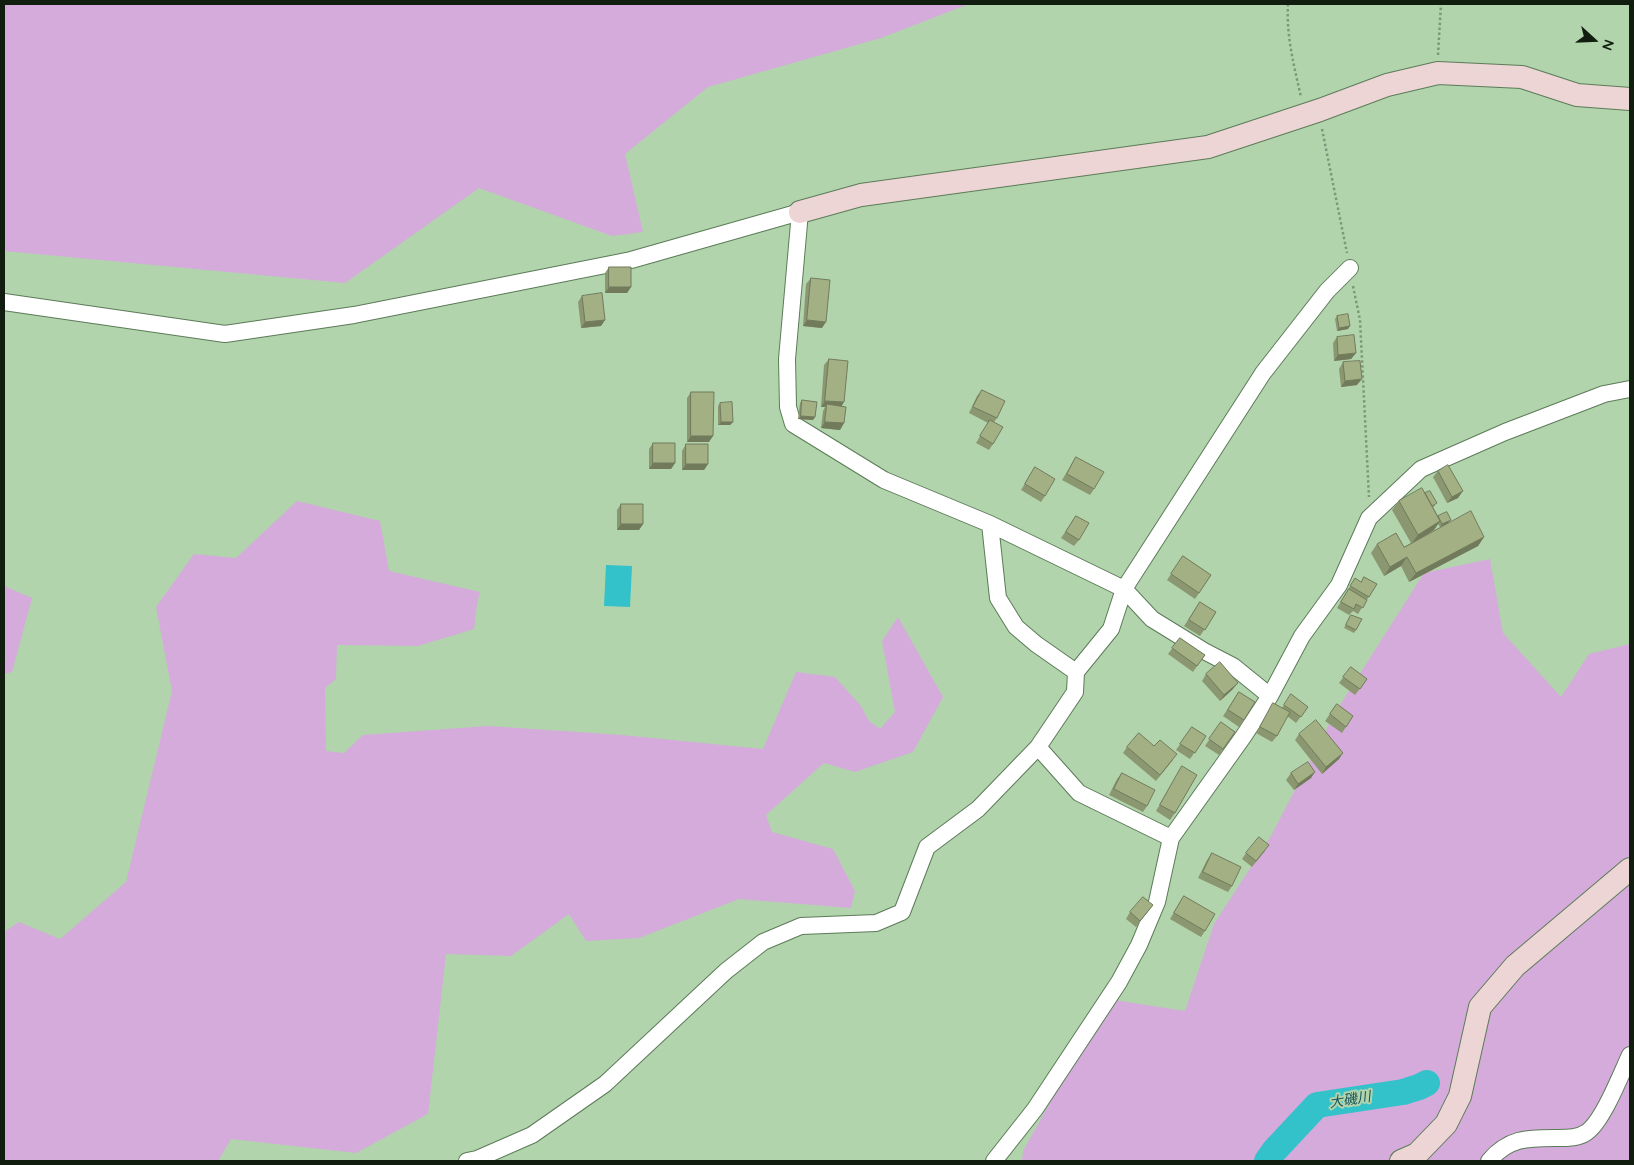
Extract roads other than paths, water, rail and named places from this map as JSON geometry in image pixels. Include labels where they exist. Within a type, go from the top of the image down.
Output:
[{"type":"street","points":[[4,302],[225,334],[259,330],[354,315],[631,260],[861,195],[1208,148],[1313,113],[1387,85],[1438,73],[1522,77],[1577,95],[1630,99]]},
{"type":"street","points":[[800,212],[787,359],[788,407],[793,424],[884,480],[990,524],[1124,590],[1152,619],[1204,651],[1233,666],[1270,696]]},
{"type":"street","points":[[467,1161],[477,1159],[532,1135],[605,1084],[726,971],[763,942],[802,926],[876,923],[902,912],[927,847],[978,809],[1038,747],[1075,692],[1076,672],[1111,629],[1124,590],[1263,373],[1326,290],[1350,268]]},
{"type":"street","points":[[994,1161],[1035,1109],[1119,982],[1139,945],[1157,902],[1170,838],[1243,738],[1270,696],[1302,636],[1339,585],[1369,518],[1421,469],[1505,432],[1604,394],[1630,389]]},
{"type":"street","points":[[990,524],[998,598],[1016,627],[1036,644],[1076,672]]},
{"type":"street","points":[[1038,747],[1079,793],[1170,838]]},
{"type":"street","points":[[1401,1161],[1417,1154],[1446,1124],[1460,1096],[1480,1007],[1515,966],[1630,869]]},
{"type":"street","points":[[1489,1161],[1499,1150],[1516,1140],[1570,1138],[1588,1132],[1602,1114],[1630,1055]]},
{"type":"water","points":[[606,565],[632,566],[630,607],[604,606]]},
{"type":"waterway","name":"大磯川","points":[[1267,1161],[1317,1105],[1403,1092],[1427,1083]]}]
